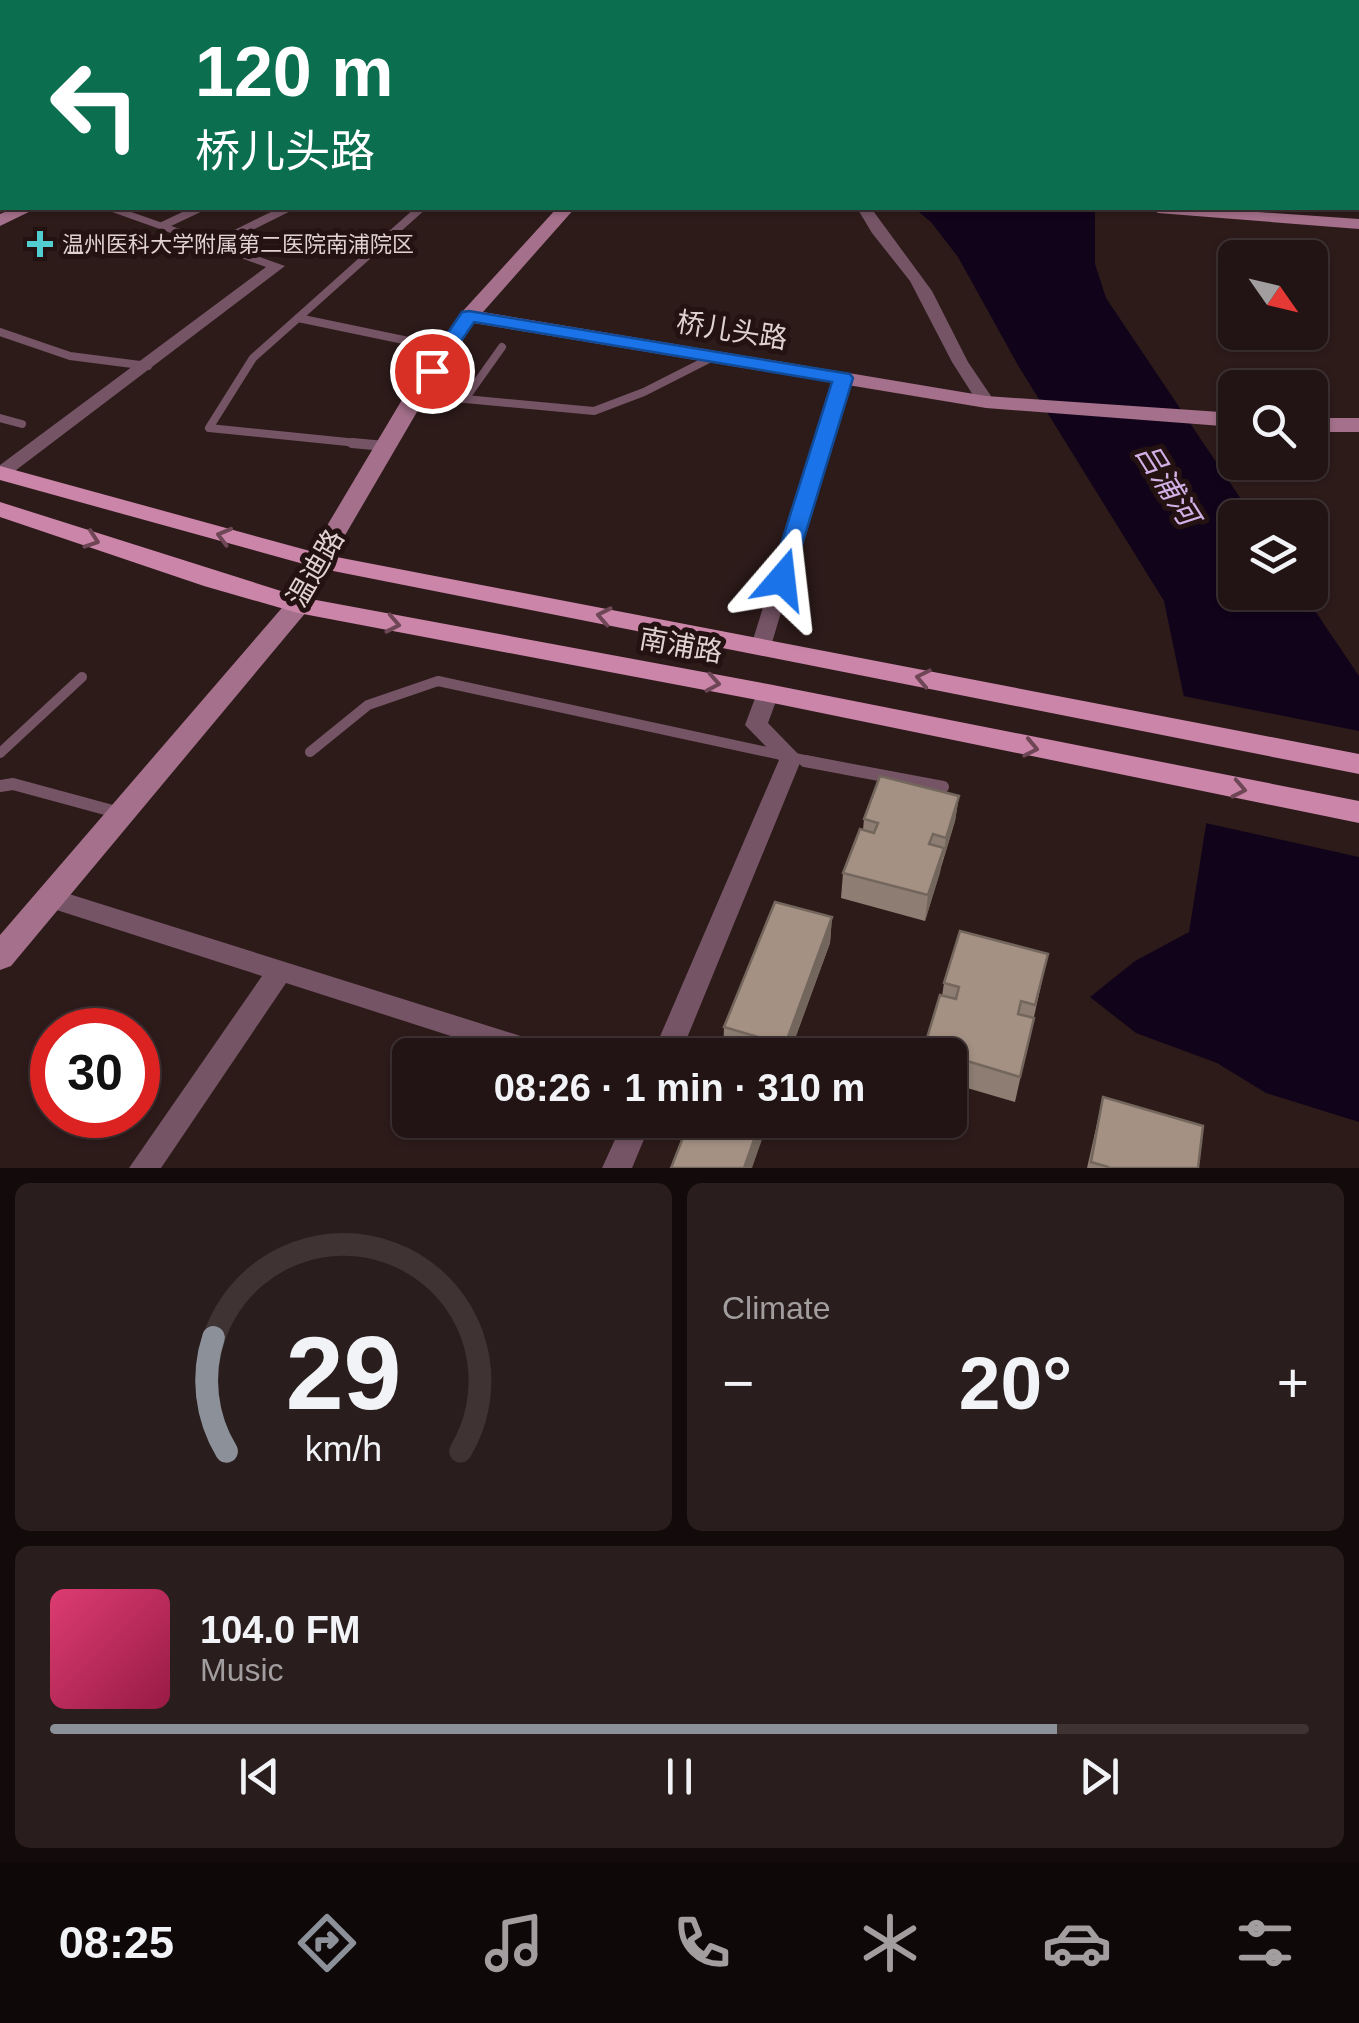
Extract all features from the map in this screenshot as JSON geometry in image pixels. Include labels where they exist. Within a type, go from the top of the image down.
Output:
[{"type":"main road","name":"南浦路","points":[[0,473],[318,562],[1359,764]]},
{"type":"main road","name":"南浦路","points":[[0,508],[214,581],[298,604],[768,693],[1359,812]]},
{"type":"street","points":[[0,221],[24,210]]},
{"type":"street","points":[[0,473],[149,366],[277,266],[119,210]]},
{"type":"street","name":"温迪路","points":[[0,957],[298,604],[318,562],[446,349],[469,316],[564,210]]},
{"type":"street","points":[[865,210],[875,232],[922,287],[964,374],[986,402]]},
{"type":"street","points":[[1176,210],[1359,224]]},
{"type":"street","name":"桥儿头路","points":[[469,316],[986,402],[1218,419]]},
{"type":"street","points":[[761,646],[843,378]]},
{"type":"street","points":[[1328,425],[1359,424]]},
{"type":"street","points":[[673,1038],[792,758],[756,725],[768,693]]},
{"type":"street","points":[[50,898],[492,1038]]},
{"type":"street","points":[[144,1168],[280,971]]},
{"type":"street","points":[[617,1168],[630,1138]]},
{"type":"lane","points":[[162,226],[196,210]]},
{"type":"lane","points":[[215,244],[284,210]]},
{"type":"lane","points":[[386,446],[209,428],[253,358],[418,210]]},
{"type":"lane","points":[[298,318],[446,349]]},
{"type":"lane","points":[[0,332],[70,356],[149,366]]},
{"type":"lane","points":[[465,400],[502,347]]},
{"type":"lane","points":[[417,393],[594,411],[644,392],[713,357]]},
{"type":"lane","points":[[0,418],[22,424]]},
{"type":"lane","points":[[0,753],[82,677]]},
{"type":"lane","points":[[310,752],[341,719],[385,693],[438,681],[943,787]]},
{"type":"lane","points":[[0,786],[13,784],[121,814]]},
{"type":"water","name":"吕浦河","points":[[916,210],[1095,210],[1095,264],[1106,298],[1218,465],[1218,480],[1228,480],[1242,500],[1218,500],[1218,610],[1314,610],[1359,676],[1359,1122],[1266,1093],[1217,1063],[1136,1033],[1090,997],[1135,961],[1189,932],[1206,803],[1164,601],[1019,367],[958,257]]},
{"type":"pier","points":[[1178,695],[1359,731],[1359,857],[1201,822]]},
{"type":"building","points":[[880,776],[959,796],[946,838],[933,834],[929,844],[944,848],[928,895],[843,873],[860,829],[874,833],[878,823],[864,819]]},
{"type":"building","points":[[775,902],[832,917],[788,1038],[761,1038],[724,1027]]},
{"type":"building","points":[[960,931],[1048,954],[1035,1005],[1021,1001],[1018,1014],[1034,1018],[1020,1077],[967,1061],[967,1038],[927,1038],[940,995],[956,999],[959,987],[944,983]]},
{"type":"building","points":[[1103,1097],[1203,1126],[1198,1168],[1108,1168],[1091,1162]]},
{"type":"building","points":[[683,1138],[755,1138],[744,1168],[671,1168]]},
{"type":"place","name":"温州医科大学附属第二医院南浦院区","points":[[40,244]]},
{"type":"route","points":[[432,371],[469,316],[843,378],[782,579]]}]
